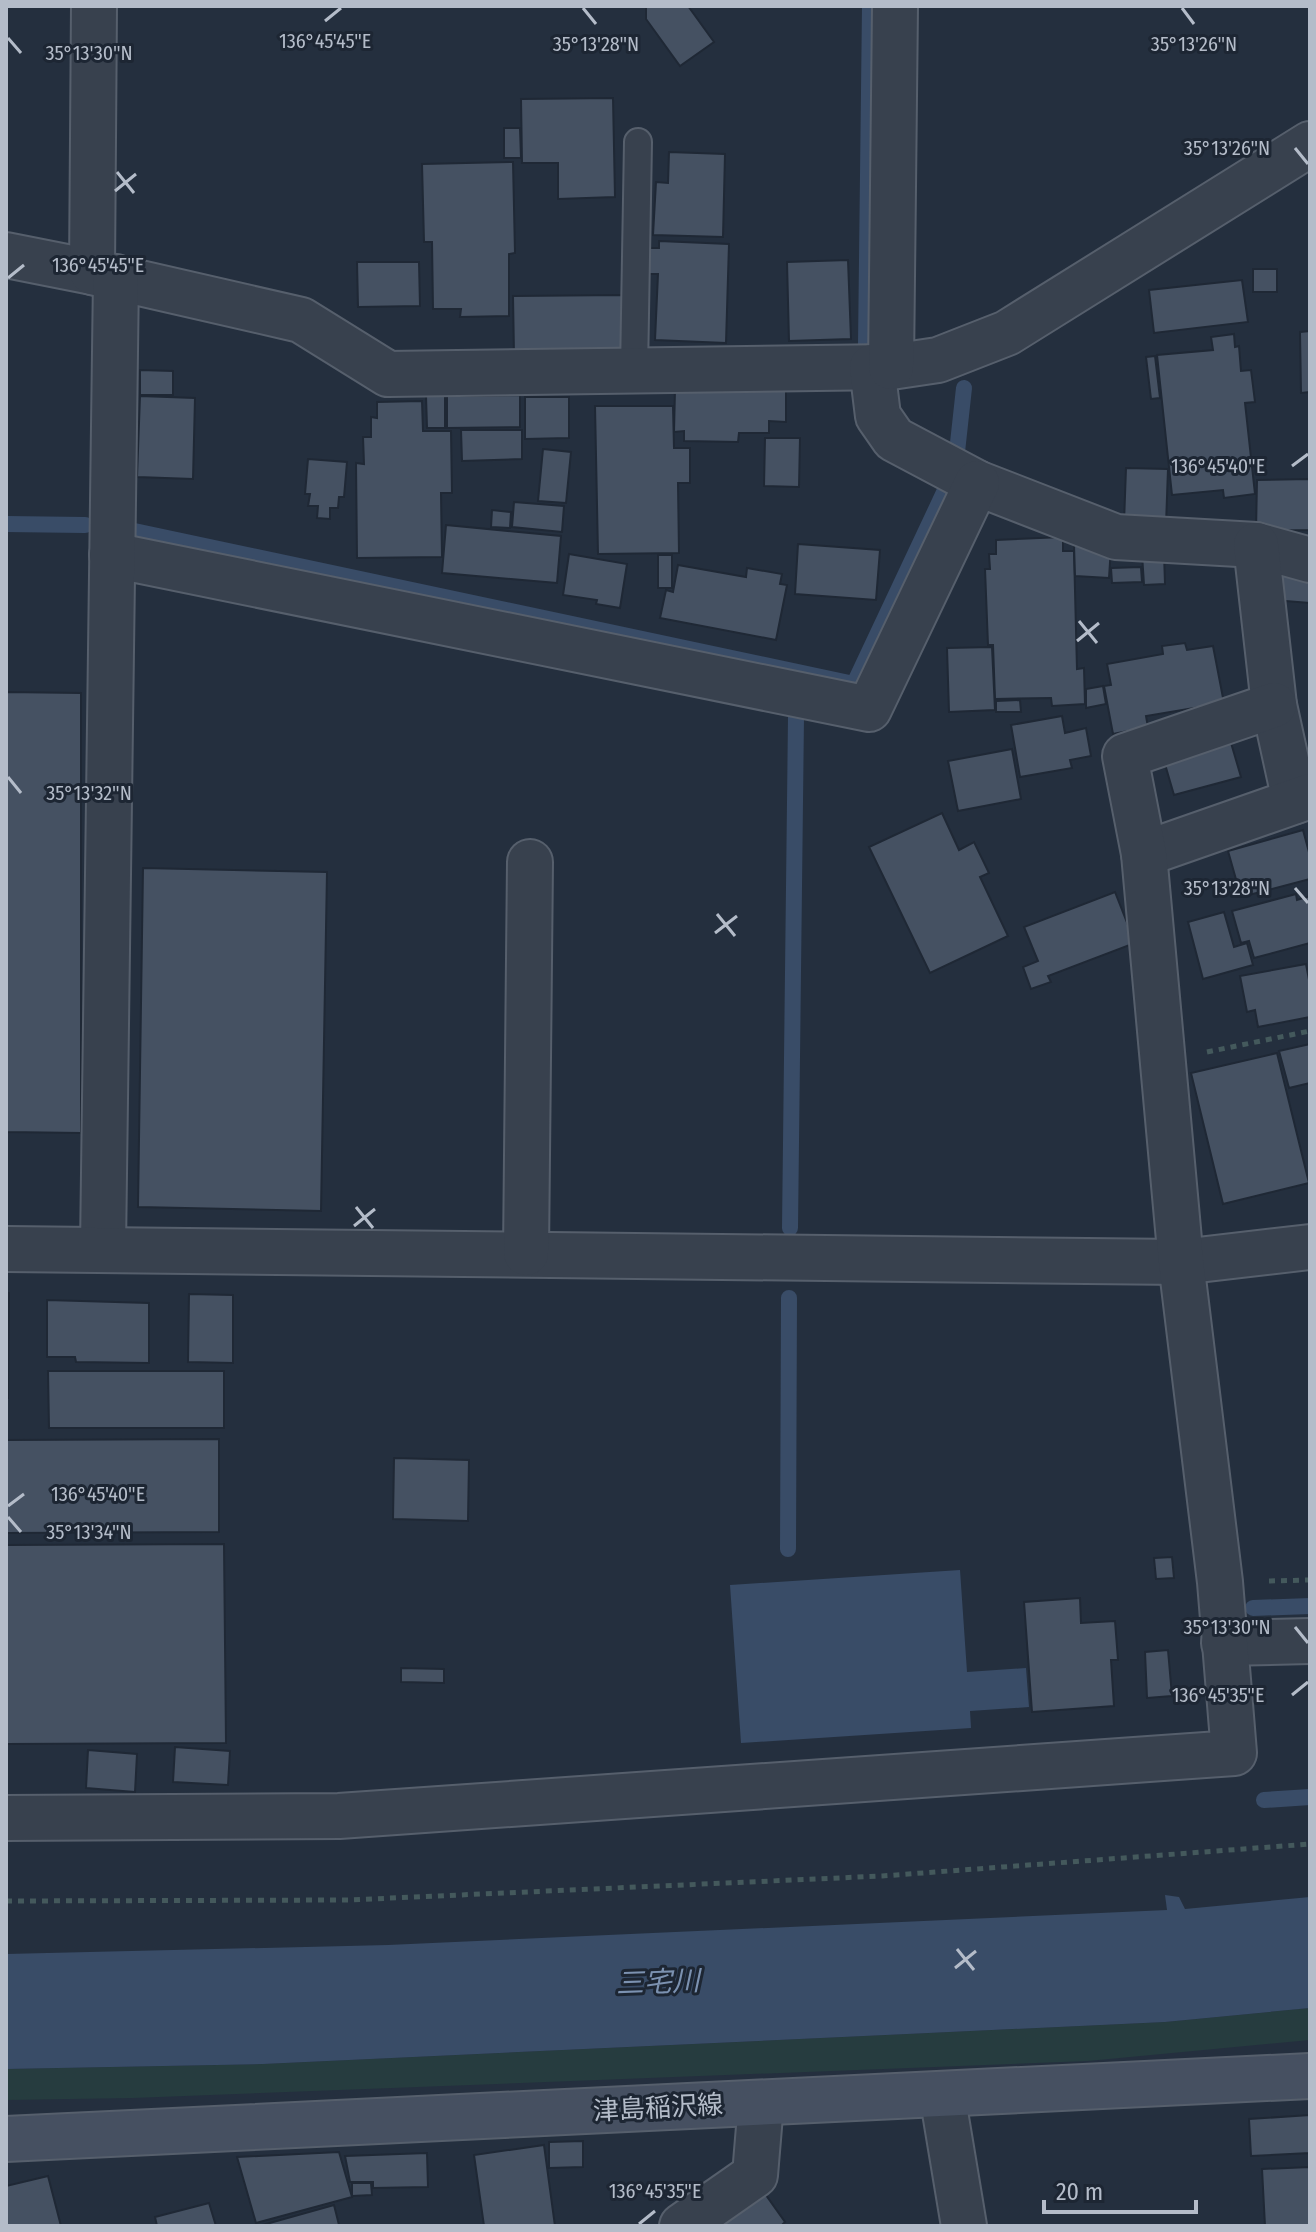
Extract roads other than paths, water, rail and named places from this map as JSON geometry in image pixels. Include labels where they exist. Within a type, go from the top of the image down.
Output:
[{"type":"main road","name":"津島稲沢線","points":[[6,2139],[1310,2076]]},
{"type":"street","points":[[94,6],[112,555],[103,1248]]},
{"type":"street","points":[[895,6],[878,416],[894,439],[977,483],[1116,537],[1256,545],[1310,560]]},
{"type":"street","points":[[6,255],[104,274],[301,320],[388,374],[882,367],[938,360],[1007,333],[1310,144]]},
{"type":"street","points":[[112,555],[869,709],[977,483]]},
{"type":"street","points":[[1144,854],[1302,799],[1274,705],[1256,545]]},
{"type":"street","points":[[6,1818],[339,1816],[1234,1753],[1220,1582],[1181,1262],[1144,854],[1125,756],[1274,705]]},
{"type":"street","points":[[526,1253],[530,862]]},
{"type":"street","points":[[6,1249],[1181,1262],[1310,1247]]},
{"type":"street","points":[[1224,1643],[1310,1641]]},
{"type":"street","points":[[942,2094],[964,2226]]},
{"type":"street","points":[[682,2226],[755,2175],[761,2103]]},
{"type":"lane","points":[[634,371],[638,142]]},
{"type":"water","points":[[960,1570],[967,1672],[1026,1668],[1029,1707],[970,1711],[971,1728],[741,1743],[730,1585]]},
{"type":"water","name":"三宅川","points":[[1165,1895],[1179,1897],[1185,1909],[1310,1897],[1310,2008],[1165,2022],[263,2064],[6,2069],[6,1954],[388,1945],[1167,1910]]},
{"type":"waterway","points":[[866,344],[870,6]]},
{"type":"waterway","points":[[957,452],[964,388]]},
{"type":"waterway","points":[[125,529],[854,684],[947,486]]},
{"type":"waterway","points":[[6,524],[85,525]]},
{"type":"waterway","points":[[790,1228],[796,717]]},
{"type":"waterway","points":[[788,1549],[789,1298]]},
{"type":"waterway","points":[[1253,1608],[1310,1606]]},
{"type":"waterway","points":[[1264,1800],[1310,1797]]}]
